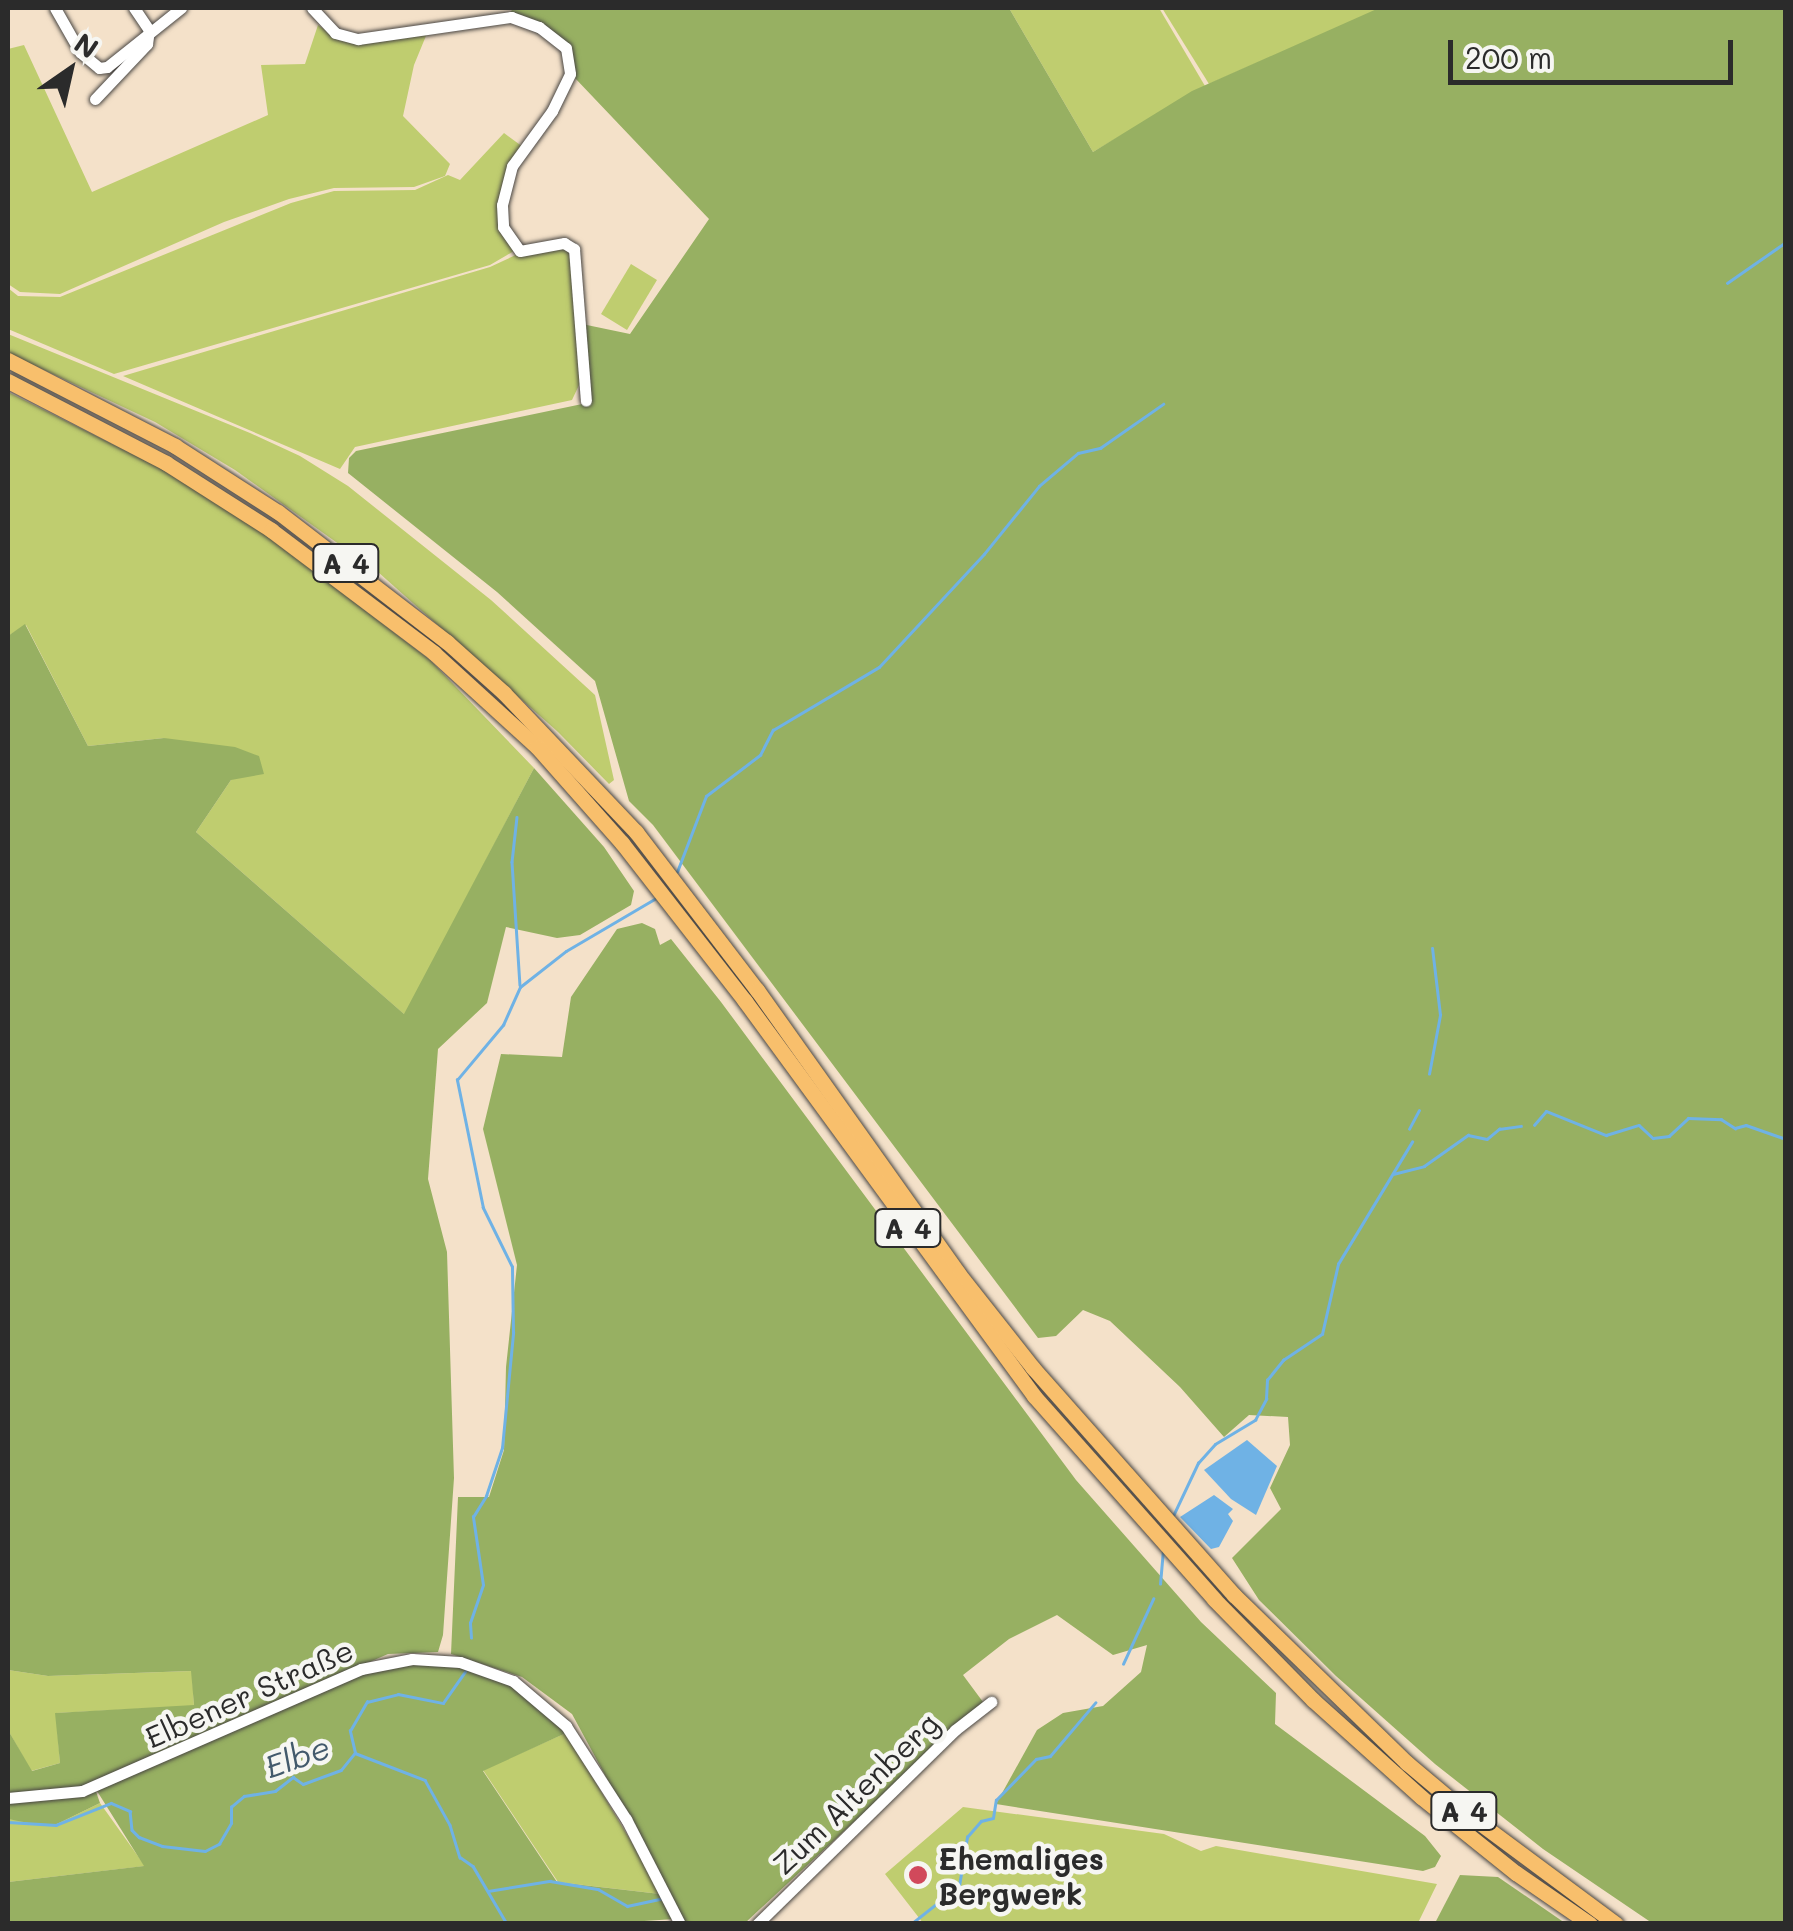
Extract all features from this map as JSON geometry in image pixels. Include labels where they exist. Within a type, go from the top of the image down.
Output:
[{"type":"highway","name":"A 4","points":[[8,360],[175,446],[278,512],[380,588],[504,694],[636,832],[751,996],[1085,1441],[1214,1599],[1318,1692],[1469,1815],[1616,1924]]},
{"type":"highway","name":"A 4","points":[[8,381],[166,463],[271,530],[369,602],[496,708],[622,843],[751,996]]},
{"type":"highway","name":"A 4","points":[[1318,1692],[1435,1808],[1516,1874],[1590,1924]]},
{"type":"street","points":[[54,8],[80,52],[99,68],[124,54],[181,8]]},
{"type":"street","points":[[134,8],[149,30]]},
{"type":"street","points":[[312,8],[335,32],[358,39],[512,16],[539,27],[566,48],[570,74],[552,111],[512,166],[502,216],[503,227],[520,251],[564,243],[574,248],[586,401]]},
{"type":"street","points":[[95,100],[143,50],[149,30]]},
{"type":"street","name":"Elbener Straße","points":[[8,1798],[82,1791],[360,1669],[412,1658],[460,1662],[514,1681],[566,1726],[626,1819],[680,1923]]},
{"type":"street","name":"Zum Altenberg","points":[[757,1924],[956,1730],[991,1702]]},
{"type":"green space","points":[[514,8],[1009,8],[1093,152],[1192,91],[1379,8],[1785,8],[1785,1923],[1652,1923],[1543,1849],[1435,1764],[1336,1676],[1259,1600],[1232,1558],[1281,1509],[1270,1488],[1290,1445],[1288,1417],[1249,1415],[1224,1437],[1180,1387],[1110,1321],[1083,1310],[1056,1336],[1038,1338],[653,825],[629,801],[595,681],[497,592],[348,473],[349,458],[356,451],[587,403],[582,324],[630,334],[709,219],[574,77],[569,46],[509,13]]},
{"type":"green space","points":[[1009,8],[1159,8],[1205,86],[1093,152]]},
{"type":"green space","points":[[1162,8],[1379,8],[1380,9],[1209,84]]},
{"type":"green space","points":[[318,25],[334,36],[428,31],[414,65],[403,116],[450,164],[445,176],[414,187],[334,188],[289,199],[224,222],[60,294],[20,292],[8,284],[8,49],[24,45],[92,192],[268,115],[261,65],[305,64]]},
{"type":"green space","points":[[504,133],[523,147],[500,206],[514,251],[490,265],[114,374],[8,329],[8,288],[18,296],[60,297],[291,203],[334,191],[415,190],[448,175],[460,180]]},
{"type":"green space","points":[[563,245],[572,250],[581,381],[572,400],[355,447],[340,469],[123,376],[490,267],[520,253]]},
{"type":"green space","points":[[631,264],[657,280],[627,330],[601,314]]},
{"type":"green space","points":[[8,334],[250,433],[300,456],[348,486],[491,600],[595,695],[614,780],[609,784],[558,732],[378,572],[235,470],[155,422],[8,353]]},
{"type":"green space","points":[[8,392],[162,469],[265,534],[430,660],[534,768],[405,1015],[196,832],[231,780],[164,738],[88,746],[26,625],[8,636]]},
{"type":"green space","points":[[25,624],[88,746],[164,738],[235,747],[259,756],[264,774],[231,780],[196,832],[404,1014],[534,768],[604,847],[634,891],[631,905],[580,935],[557,938],[506,927],[487,1003],[438,1049],[428,1179],[447,1252],[454,1478],[443,1635],[438,1652],[388,1654],[93,1783],[100,1803],[57,1824],[39,1825],[8,1819],[8,1730],[32,1771],[60,1763],[55,1713],[194,1705],[191,1671],[48,1676],[8,1670],[8,636]]},
{"type":"green space","points":[[642,923],[655,929],[660,945],[671,939],[721,1002],[1076,1480],[1201,1622],[1276,1693],[1275,1724],[1425,1836],[1441,1856],[1435,1867],[1423,1871],[996,1804],[1037,1730],[1063,1713],[1103,1706],[1141,1672],[1147,1645],[1113,1655],[1057,1615],[1009,1639],[963,1675],[983,1702],[745,1923],[685,1923],[572,1714],[522,1677],[451,1654],[458,1497],[489,1497],[504,1450],[506,1367],[517,1265],[483,1129],[501,1054],[562,1057],[571,997],[617,929]]},
{"type":"green space","points":[[409,1663],[472,1669],[510,1684],[566,1733],[483,1771],[557,1882],[660,1894],[675,1919],[598,1924],[8,1923],[8,1882],[144,1866],[97,1791],[358,1674]]},
{"type":"green space","points":[[8,1670],[48,1676],[192,1671],[194,1706],[56,1713],[60,1763],[31,1771],[8,1730]]},
{"type":"green space","points":[[566,1733],[660,1894],[558,1882],[483,1770]]},
{"type":"green space","points":[[100,1803],[145,1866],[8,1882],[8,1819],[57,1824]]},
{"type":"green space","points":[[963,1807],[1164,1834],[1201,1851],[1216,1846],[1437,1884],[1418,1923],[923,1923],[885,1874]]},
{"type":"green space","points":[[1460,1875],[1498,1877],[1565,1923],[1435,1923]]},
{"type":"water","points":[[1247,1440],[1277,1466],[1256,1515],[1231,1499],[1204,1470]]},
{"type":"water","points":[[1214,1495],[1233,1509],[1228,1514],[1233,1521],[1219,1547],[1211,1549],[1180,1517]]},
{"type":"waterway","points":[[1727,283],[1786,242]]},
{"type":"waterway","points":[[677,872],[706,796],[760,755],[773,730],[879,667],[984,554],[1039,486],[1078,453],[1100,448],[1163,404]]},
{"type":"waterway","points":[[517,817],[512,862],[520,985]]},
{"type":"waterway","points":[[471,1638],[470,1623],[483,1585],[473,1517],[486,1496],[502,1448],[513,1333],[512,1267],[483,1208],[457,1080],[503,1025],[520,987],[566,951],[658,897]]},
{"type":"waterway","points":[[1429,1074],[1440,1015],[1432,948]]},
{"type":"waterway","points":[[1409,1129],[1419,1110]]},
{"type":"waterway","points":[[1534,1125],[1546,1111],[1606,1135],[1639,1125],[1653,1138],[1669,1136],[1688,1118],[1721,1119],[1735,1128],[1746,1125],[1786,1139]]},
{"type":"waterway","points":[[1393,1174],[1424,1166],[1468,1135],[1487,1139],[1499,1129],[1521,1126]]},
{"type":"waterway","points":[[1172,1518],[1198,1463],[1215,1444],[1255,1420],[1266,1399],[1267,1380],[1283,1360],[1322,1334],[1338,1264],[1412,1142]]},
{"type":"waterway","points":[[1160,1584],[1163,1550]]},
{"type":"waterway","points":[[1123,1664],[1153,1599]]},
{"type":"waterway","points":[[355,1753],[350,1731],[367,1702],[398,1694],[443,1703],[465,1671]]},
{"type":"waterway","points":[[911,1924],[959,1886],[967,1837],[981,1821],[993,1818],[996,1800],[1036,1759],[1050,1756],[1095,1703]]},
{"type":"waterway","name":"Elbe","points":[[8,1822],[56,1825],[111,1803],[130,1811],[132,1830],[139,1837],[162,1846],[205,1851],[219,1844],[231,1823],[231,1807],[244,1796],[275,1791],[293,1777],[303,1784],[341,1770],[355,1753],[425,1780],[450,1825],[460,1857],[473,1866],[507,1924]]},
{"type":"waterway","points":[[488,1891],[550,1881],[598,1889],[627,1906],[660,1899]]},
{"type":"place","name":"Ehemaliges Bergwerk","points":[[918,1875]]}]
